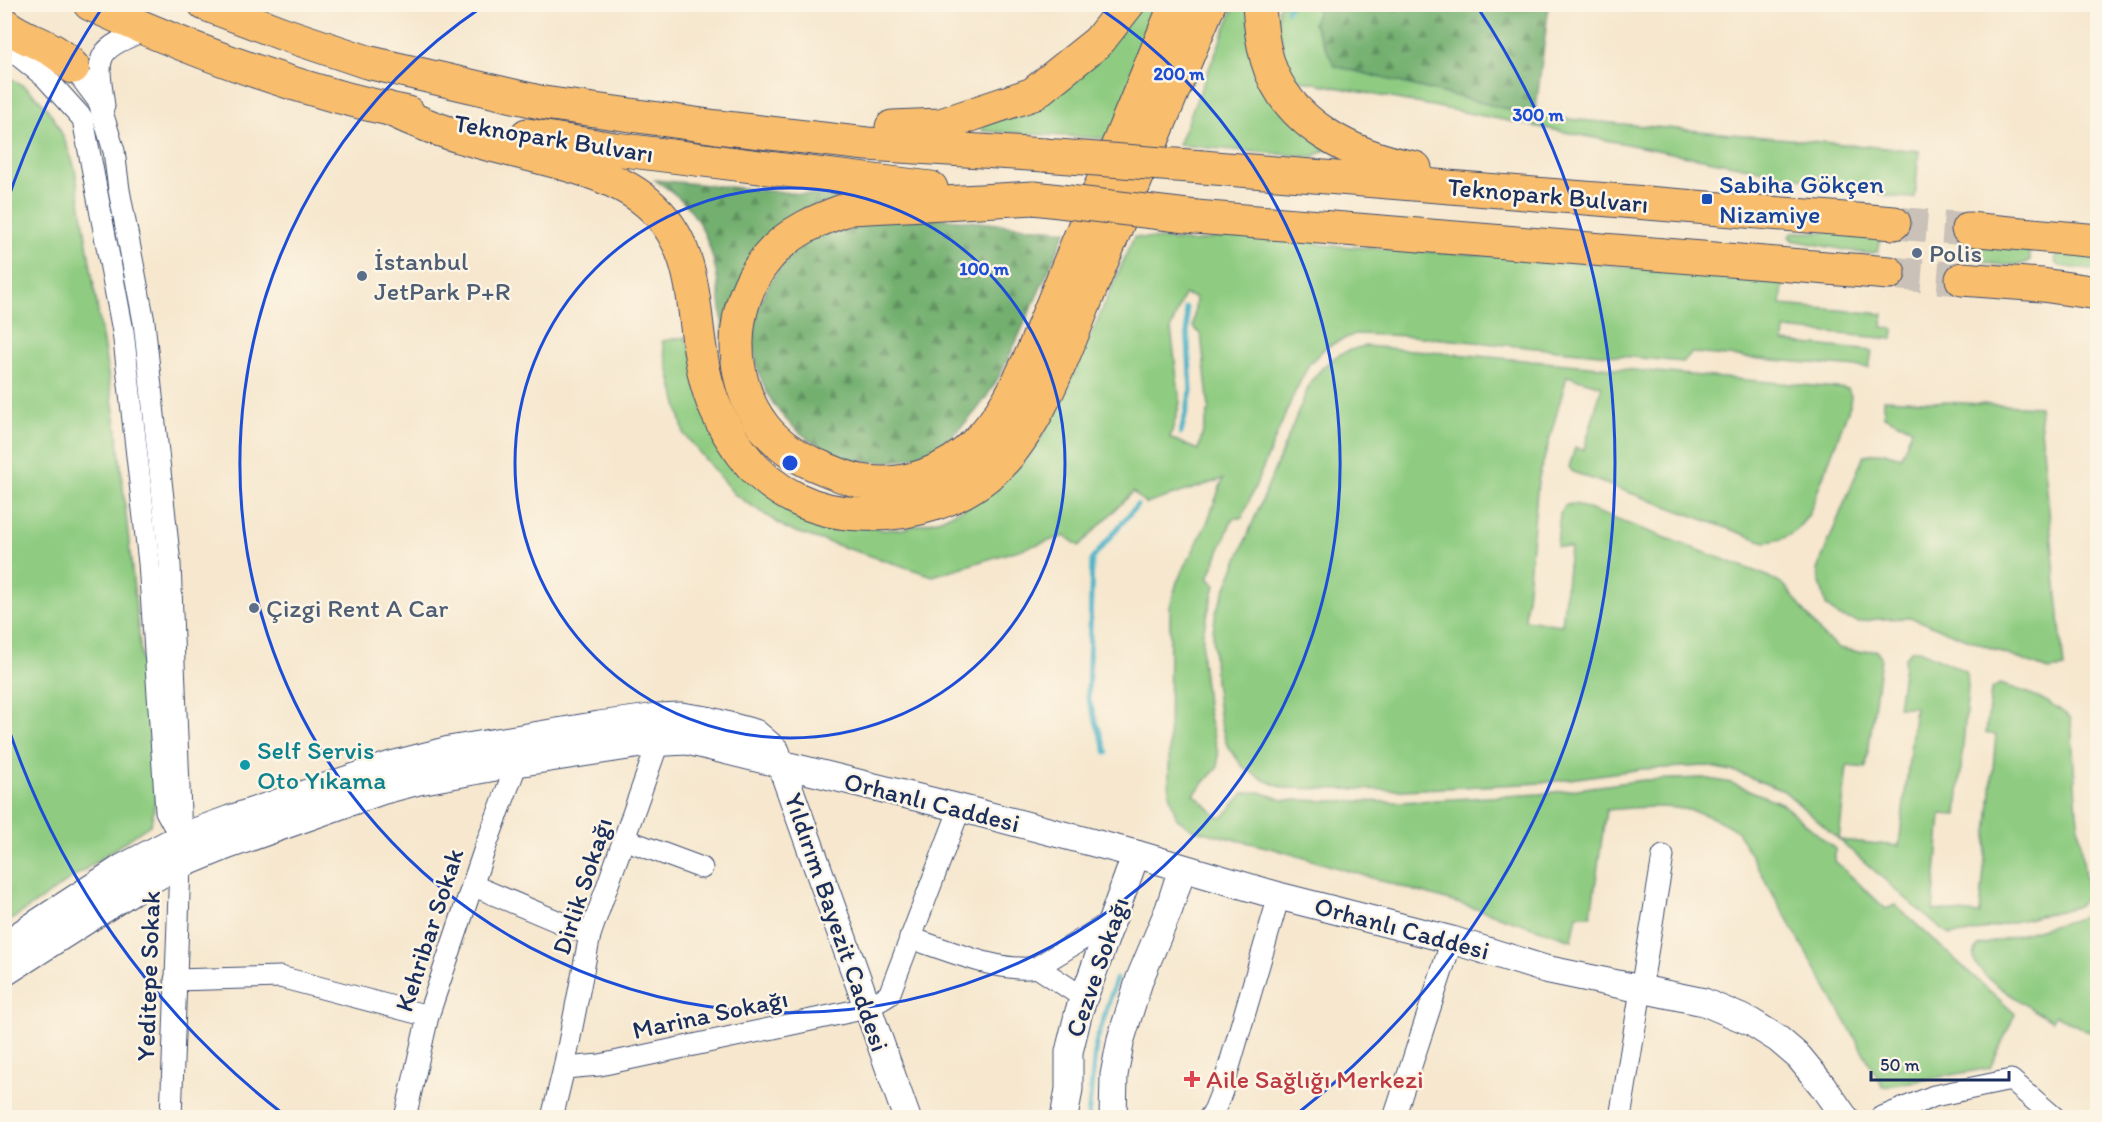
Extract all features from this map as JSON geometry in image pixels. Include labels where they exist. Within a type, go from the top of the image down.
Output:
[{"type":"highway","name":"Teknopark Bulvarı","points":[[90,4],[147,29],[280,78],[387,108],[481,127],[615,149],[882,183],[1034,198]]},
{"type":"highway","name":"Teknopark Bulvarı","points":[[205,4],[367,62],[469,87],[544,103],[717,127],[867,144],[1202,167],[1894,223]]},
{"type":"highway","points":[[717,127],[941,125],[1033,94],[1098,42],[1128,4]]},
{"type":"highway","points":[[1176,4],[1032,354],[1006,406],[976,444],[960,457],[925,476],[880,483],[861,481],[815,465],[780,444],[764,427],[752,409],[743,387],[738,363],[738,331],[744,300],[766,258],[783,242],[810,224],[851,208],[1034,198],[1196,216],[1889,273]]},
{"type":"highway","points":[[387,108],[441,132],[582,170],[618,183],[636,193],[664,220],[685,256],[690,274],[707,384],[729,434],[746,458],[762,476],[781,491],[815,508],[857,514],[899,512],[949,498],[969,489],[1002,463],[1034,415],[1084,303],[1209,4]]},
{"type":"highway","points":[[1259,4],[1265,52],[1278,85],[1289,102],[1303,116],[1333,138],[1362,154],[1383,161],[1439,172],[1516,181],[1566,196]]},
{"type":"highway","points":[[4,24],[50,47],[73,67]]},
{"type":"highway","points":[[1968,229],[2097,241]]},
{"type":"highway","points":[[1962,279],[2042,285],[2097,293]]},
{"type":"street","points":[[108,128],[99,63],[111,45],[147,29]]},
{"type":"street","points":[[4,44],[45,77],[83,119],[123,331],[159,563]]},
{"type":"street","points":[[4,945],[122,868],[182,837],[166,811],[159,563],[144,322],[108,128],[99,102],[73,67]]},
{"type":"street","points":[[123,331],[144,322]]},
{"type":"street","name":"Yıldırım Bayezit Caddesi","points":[[182,837],[391,765],[449,750],[599,724],[658,717],[681,716],[707,720],[755,733],[776,751],[907,1118]]},
{"type":"street","name":"Orhanlı Caddesi","points":[[4,974],[132,891],[179,866],[226,846],[381,791],[420,781],[517,763],[605,749],[687,741],[1136,854],[1279,896],[1452,940],[1545,969],[1704,1002],[1750,1022],[1778,1039],[1799,1057],[1845,1118]]},
{"type":"street","name":"Dirlik Sokağı","points":[[552,1118],[590,935],[658,743]]},
{"type":"street","name":"Kehribar Sokak","points":[[405,1118],[428,1016],[472,885],[517,763]]},
{"type":"street","points":[[867,1008],[889,995],[960,808]]},
{"type":"street","name":"Yeditepe Sokak","points":[[171,1118],[179,866],[182,837]]},
{"type":"street","points":[[624,839],[702,868]]},
{"type":"street","name":"Cezve Sokağı","points":[[1064,1118],[1069,1089],[1069,1052],[1084,998],[1136,854]]},
{"type":"street","points":[[1620,1118],[1663,856]]},
{"type":"street","name":"Cezve Sokağı","points":[[1113,1118],[1114,1075],[1121,1039],[1140,978],[1169,909],[1182,869]]},
{"type":"street","points":[[472,885],[590,935]]},
{"type":"street","points":[[1209,1118],[1222,1091],[1279,896]]},
{"type":"street","points":[[910,938],[976,960],[1010,968],[1027,969],[1037,967],[1112,921]]},
{"type":"street","points":[[1394,1118],[1452,940]]},
{"type":"street","points":[[1037,967],[1084,998]]},
{"type":"street","points":[[175,980],[280,977],[428,1016]]},
{"type":"street","name":"Marina Sokağı","points":[[564,1068],[600,1065],[867,1008]]},
{"type":"street","points":[[1880,1118],[1934,1096],[2011,1080],[2055,1118]]},
{"type":"green space","points":[[1321,4],[1549,5],[1535,116],[1335,66],[1313,23]]},
{"type":"green space","points":[[1144,5],[1159,5],[1112,139],[982,131],[980,120]]},
{"type":"green space","points":[[1235,5],[1248,5],[1329,148],[1313,157],[1178,145]]},
{"type":"green space","points":[[1279,5],[1321,5],[1313,23],[1336,66],[1535,116],[1919,151],[1915,198],[1896,197],[1290,78],[1277,22]]},
{"type":"green space","points":[[5,76],[19,83],[42,102],[58,126],[75,169],[117,430],[156,796],[151,824],[5,924]]},
{"type":"green space","points":[[655,180],[843,198],[806,217],[725,349],[720,297],[709,245],[702,229],[685,204]]},
{"type":"green space","points":[[929,217],[1066,231],[1004,366],[988,395],[968,420],[956,432],[920,455],[881,462],[843,456],[808,439],[780,412],[761,379],[754,340],[762,298],[782,265],[812,238],[866,221]]},
{"type":"green space","points":[[1793,232],[1871,233],[1880,237],[1881,240],[1878,251],[1862,253],[1792,240],[1789,236]]},
{"type":"green space","points":[[1228,236],[1315,241],[1321,245],[1550,259],[1783,283],[1781,305],[1883,314],[1882,327],[1894,329],[1893,339],[1785,329],[1784,342],[1872,351],[1869,368],[1691,353],[1683,362],[1411,336],[1355,334],[1326,347],[1309,364],[1293,396],[1242,518],[1233,518],[1208,578],[1215,585],[1203,632],[1202,659],[1208,713],[1218,753],[1218,767],[1194,794],[1218,817],[1222,818],[1244,793],[1260,792],[1283,800],[1401,802],[1540,794],[1644,780],[1704,778],[1731,783],[1781,803],[1835,849],[1835,861],[1886,909],[1895,905],[2015,1014],[1990,1068],[1883,1087],[1737,831],[1690,810],[1641,807],[1606,810],[1591,915],[1577,915],[1572,940],[1271,848],[1194,830],[1177,819],[1169,793],[1170,607],[1177,582],[1207,523],[1223,479],[1146,504],[1133,492],[1079,546],[1065,536],[933,576],[787,529],[734,494],[684,434],[662,341],[685,337],[735,462],[882,530],[903,529],[941,519],[968,506],[1016,469],[1040,440],[1069,385],[1134,237],[1193,242]],"holes":[[[1184,294],[1196,298],[1193,327],[1201,334],[1209,409],[1198,450],[1170,438],[1180,403],[1171,328]]]},
{"type":"green space","points":[[1975,245],[2017,248],[2030,253],[2030,261],[2008,265],[1983,261],[1972,253]]},
{"type":"green space","points":[[2060,253],[2097,255],[2097,271],[2059,266],[2056,264],[2055,257]]},
{"type":"green space","points":[[1365,346],[1848,389],[1851,396],[1850,405],[1809,514],[1791,534],[1779,540],[1765,542],[1573,472],[1569,467],[1575,448],[1584,450],[1602,386],[1567,376],[1538,481],[1525,620],[1562,625],[1570,548],[1557,546],[1560,514],[1565,505],[1575,504],[1765,575],[1785,586],[1824,637],[1839,648],[1859,652],[1876,650],[1881,658],[1866,768],[1847,766],[1839,840],[1784,791],[1736,772],[1706,766],[1642,769],[1541,783],[1403,790],[1284,788],[1264,780],[1243,767],[1227,745],[1220,720],[1215,681],[1213,631],[1216,612],[1311,381],[1334,358]]},
{"type":"green space","points":[[1884,399],[2039,407],[2064,668],[2048,670],[1912,618],[1859,622],[1838,616],[1826,605],[1817,570],[1864,455],[1885,452],[1901,457],[1912,429],[1884,416]]},
{"type":"green space","points":[[1912,650],[1919,650],[1966,671],[1968,687],[1957,815],[1941,814],[1933,910],[1980,914],[1996,735],[1986,733],[1991,690],[1999,684],[2028,693],[2056,707],[2071,719],[2077,813],[2087,892],[2084,900],[2076,907],[1964,934],[1950,935],[1840,840],[1899,846],[1915,707],[1898,707],[1905,658]]},
{"type":"green space","points":[[2088,916],[2097,922],[2097,1033],[2055,1015],[2052,1020],[2034,1010],[1989,979],[1974,959],[1978,946]]},
{"type":"green space","points":[[2010,1113],[2025,1117],[1950,1117]]},
{"type":"waterway","points":[[1287,11],[1290,4]]},
{"type":"waterway","points":[[1181,433],[1191,391],[1186,308]]},
{"type":"waterway","points":[[1107,753],[1088,698],[1092,559],[1137,505]]},
{"type":"waterway","points":[[1088,1118],[1096,1043],[1116,979]]},
{"type":"tunnel","points":[[1894,223],[1968,229]]},
{"type":"tunnel","points":[[1889,273],[1962,279]]},
{"type":"place","name":"Sabiha Gökçen Nizamiye","points":[[1707,199]]},
{"type":"place","name":"Polis","points":[[1917,253]]},
{"type":"place","name":"İstanbul JetPark P+R","points":[[362,276]]},
{"type":"place","name":"Çizgi Rent A Car","points":[[254,608]]},
{"type":"place","name":"Self Servis Oto Yıkama","points":[[245,765]]},
{"type":"place","name":"Aile Sağlığı Merkezi","points":[[1192,1079]]}]
